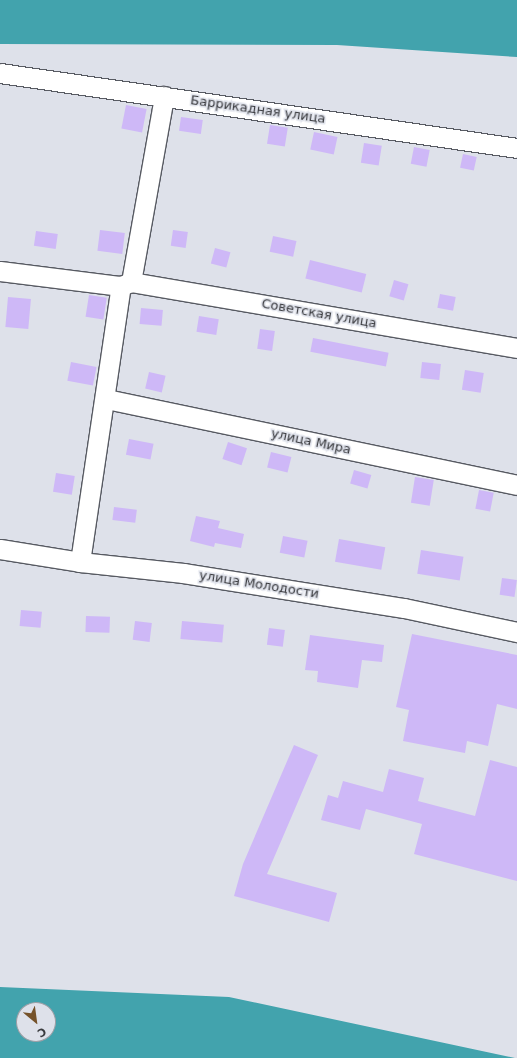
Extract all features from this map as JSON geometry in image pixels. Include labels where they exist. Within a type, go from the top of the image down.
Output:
[{"type":"street","name":"Баррикадная улица","points":[[0,73],[517,148]]},
{"type":"street","points":[[80,562],[126,284],[164,96]]},
{"type":"street","name":"Советская улица","points":[[0,271],[126,284],[517,348]]},
{"type":"street","name":"улица Мира","points":[[106,399],[517,485]]},
{"type":"street","name":"улица Молодости","points":[[0,549],[80,562],[183,573],[404,608],[517,632]]},
{"type":"water","points":[[0,0],[517,0],[517,57],[337,45],[0,44]]},
{"type":"water","points":[[0,987],[229,997],[515,1058],[0,1058]]},
{"type":"building","points":[[126,105],[147,109],[142,133],[121,129]]},
{"type":"building","points":[[181,117],[203,120],[201,134],[179,131]]},
{"type":"building","points":[[270,125],[288,128],[285,147],[267,144]]},
{"type":"building","points":[[314,132],[337,137],[334,155],[310,150]]},
{"type":"building","points":[[364,143],[382,146],[379,166],[361,163]]},
{"type":"building","points":[[414,147],[430,150],[426,167],[411,164]]},
{"type":"building","points":[[463,154],[477,157],[474,171],[460,168]]},
{"type":"building","points":[[100,230],[125,233],[122,254],[97,251]]},
{"type":"building","points":[[173,230],[188,232],[186,248],[171,246]]},
{"type":"building","points":[[36,231],[58,234],[56,249],[34,246]]},
{"type":"building","points":[[273,236],[296,241],[293,257],[270,252]]},
{"type":"building","points":[[215,248],[230,252],[226,268],[211,263]]},
{"type":"building","points":[[310,260],[366,274],[362,292],[305,278]]},
{"type":"building","points":[[394,280],[408,284],[404,300],[389,296]]},
{"type":"building","points":[[440,294],[456,297],[453,311],[437,308]]},
{"type":"building","points":[[89,295],[107,298],[103,320],[86,317]]},
{"type":"building","points":[[8,297],[31,299],[28,329],[5,327]]},
{"type":"building","points":[[141,308],[163,310],[162,326],[140,324]]},
{"type":"building","points":[[199,316],[219,319],[216,335],[196,332]]},
{"type":"building","points":[[260,329],[275,331],[272,351],[257,349]]},
{"type":"building","points":[[313,338],[389,353],[386,366],[310,352]]},
{"type":"building","points":[[71,362],[97,367],[93,386],[67,381]]},
{"type":"building","points":[[422,362],[441,364],[439,380],[420,378]]},
{"type":"building","points":[[465,370],[484,373],[481,393],[462,390]]},
{"type":"building","points":[[149,372],[166,376],[162,392],[145,389]]},
{"type":"building","points":[[129,439],[154,444],[150,459],[126,455]]},
{"type":"building","points":[[228,442],[247,448],[241,465],[222,459]]},
{"type":"building","points":[[271,452],[291,457],[288,473],[267,468]]},
{"type":"building","points":[[354,470],[371,475],[367,488],[350,483]]},
{"type":"building","points":[[56,473],[75,476],[72,495],[53,492]]},
{"type":"building","points":[[415,477],[434,480],[430,506],[411,503]]},
{"type":"building","points":[[479,490],[494,493],[490,512],[475,509]]},
{"type":"building","points":[[114,507],[137,510],[135,523],[112,520]]},
{"type":"building","points":[[196,516],[220,521],[218,528],[244,534],[241,548],[215,543],[214,547],[190,541]]},
{"type":"building","points":[[283,536],[308,541],[304,557],[280,553]]},
{"type":"building","points":[[339,539],[385,547],[381,570],[335,562]]},
{"type":"building","points":[[421,550],[463,557],[460,580],[417,574]]},
{"type":"building","points":[[502,578],[517,580],[514,597],[500,595]]},
{"type":"building","points":[[21,610],[42,612],[41,628],[20,626]]},
{"type":"building","points":[[86,616],[110,617],[109,633],[85,632]]},
{"type":"building","points":[[135,621],[152,623],[150,642],[133,640]]},
{"type":"building","points":[[182,621],[224,625],[222,643],[180,639]]},
{"type":"building","points":[[269,628],[285,630],[283,647],[267,645]]},
{"type":"building","points":[[412,634],[517,655],[517,709],[497,704],[488,746],[467,741],[465,753],[403,741],[409,710],[396,707]]},
{"type":"building","points":[[310,635],[384,645],[382,662],[362,660],[358,688],[317,682],[318,671],[305,670]]},
{"type":"building","points":[[294,745],[318,755],[267,874],[337,893],[329,922],[234,896],[243,864]]},
{"type":"building","points":[[490,760],[517,767],[517,881],[414,854],[422,824],[366,809],[360,830],[321,820],[328,795],[338,798],[343,781],[383,792],[389,769],[424,778],[418,801],[475,816]]}]
